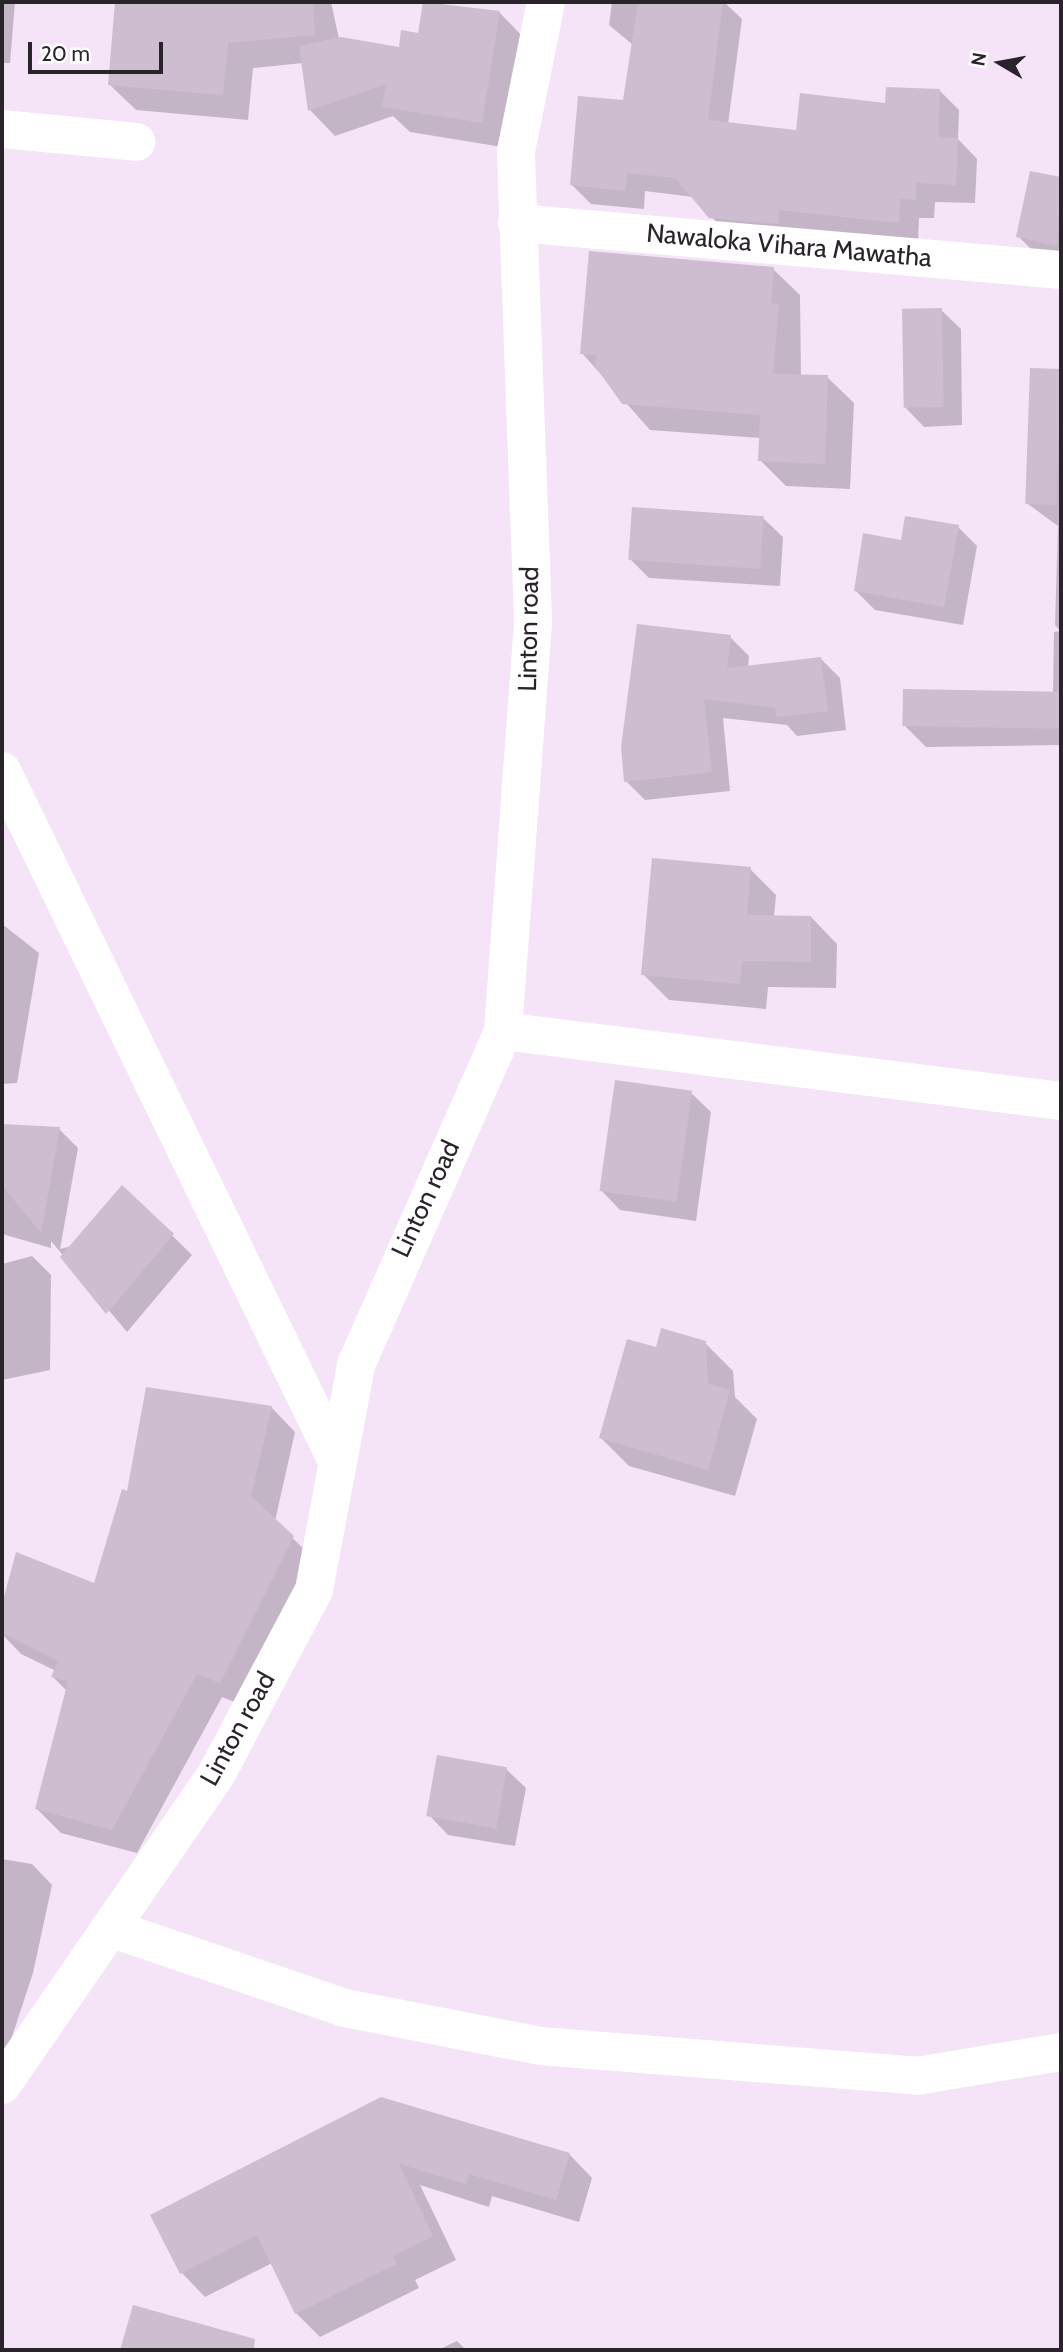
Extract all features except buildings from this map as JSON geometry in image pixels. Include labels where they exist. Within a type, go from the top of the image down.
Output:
[{"type":"street","name":"Linton road","points":[[7,2066],[110,1927],[216,1775],[314,1590],[336,1459],[356,1365],[387,1283],[503,1031],[533,620],[516,151],[546,2]]},
{"type":"street","points":[[2,129],[136,142]]},
{"type":"street","name":"Nawaloka Vihara Mawatha","points":[[517,223],[1061,270]]},
{"type":"street","points":[[2,771],[336,1459]]},
{"type":"street","points":[[503,1031],[1061,1101]]},
{"type":"street","points":[[110,1927],[345,2008],[540,2046],[917,2076],[1061,2052]]}]
